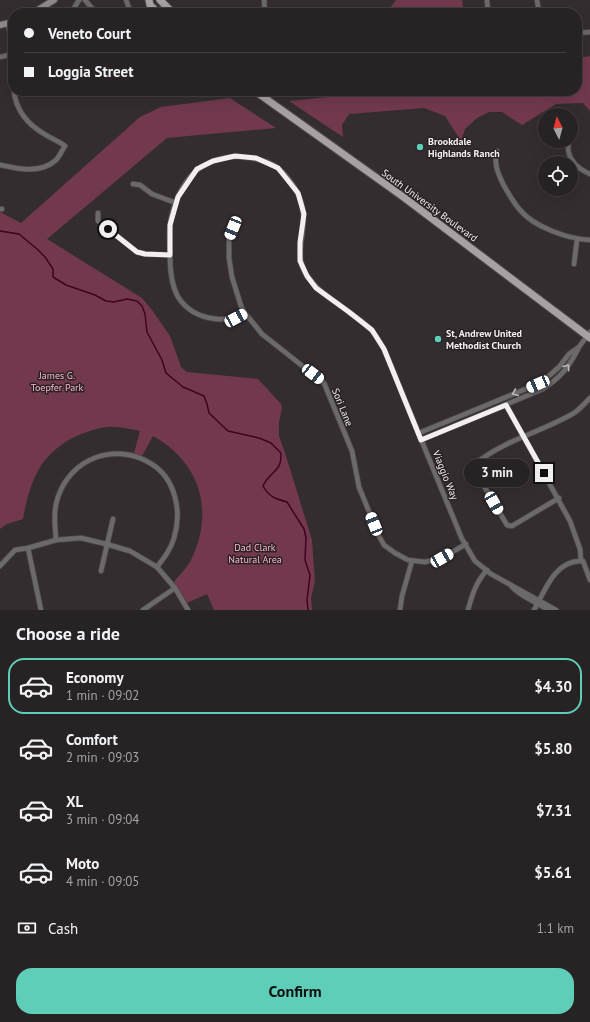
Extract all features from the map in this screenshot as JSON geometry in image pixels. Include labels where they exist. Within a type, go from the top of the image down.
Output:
[{"type":"main road","points":[[160,0],[168,8]]},
{"type":"main road","name":"South University Boulevard","points":[[262,96],[402,196],[589,335]]},
{"type":"street","points":[[42,8],[54,0]]},
{"type":"street","points":[[86,0],[92,8]]},
{"type":"street","points":[[0,165],[19,169],[44,168],[57,159],[65,146],[46,135],[24,118],[17,108],[15,96]]},
{"type":"street","points":[[567,148],[570,158],[576,166],[590,174]]},
{"type":"street","points":[[497,151],[496,164],[498,172],[508,194],[521,211],[537,223],[555,233],[577,240],[590,240]]},
{"type":"street","name":"Viaggio Way","points":[[245,313],[236,318],[221,320],[204,317],[187,308],[178,296],[172,278],[170,255],[170,225],[176,203],[183,188],[197,169],[213,161],[235,156],[256,158],[278,168],[298,193],[304,214],[300,242],[300,261],[307,276],[316,288],[372,330],[384,349],[421,440],[466,544],[475,561],[511,585],[516,592],[556,610]]},
{"type":"street","points":[[133,184],[140,185],[152,194],[176,203]]},
{"type":"street","points":[[98,213],[98,221],[137,252],[145,254],[170,255]]},
{"type":"street","name":"Sori Lane","points":[[239,221],[233,228],[229,238],[229,258],[232,277],[241,306],[262,334],[324,382],[352,451],[359,487],[384,545],[408,560],[425,562],[442,558],[466,544]]},
{"type":"street","points":[[574,264],[577,240]]},
{"type":"street","points":[[421,440],[544,389],[559,378],[570,364],[579,347],[589,335]]},
{"type":"street","points":[[419,433],[538,384],[560,367],[569,354],[579,347]]},
{"type":"street","points":[[558,498],[512,526],[507,525],[474,469],[474,464],[486,455],[575,412],[590,398]]},
{"type":"street","points":[[506,405],[570,521],[580,549],[581,561],[583,561],[590,580]]},
{"type":"street","points":[[56,540],[54,523],[55,510],[61,488],[68,477],[80,465],[90,459],[106,454],[119,453],[137,457],[150,463],[162,473],[170,483],[175,496],[178,512],[174,538],[170,549],[157,567]]},
{"type":"street","points":[[101,571],[113,519]]},
{"type":"street","points":[[0,566],[15,550],[56,540],[81,538],[130,551],[157,567],[175,588],[188,610]]},
{"type":"street","points":[[28,548],[41,610]]},
{"type":"street","points":[[400,610],[402,596],[412,561]]},
{"type":"street","points":[[534,610],[553,576],[560,568],[575,561],[581,561]]},
{"type":"street","points":[[468,610],[476,585],[487,570]]},
{"type":"street","points":[[143,610],[175,588]]},
{"type":"street","name":"Viaggio Way","points":[[538,601],[548,610]]},
{"type":"green space","points":[[396,0],[462,0],[463,8],[390,8]]},
{"type":"green space","points":[[590,56],[590,111],[583,103],[556,104],[550,108],[538,108],[538,115],[522,125],[502,112],[489,112],[477,118],[465,129],[461,141],[445,116],[424,108],[349,114],[342,125],[343,137],[289,101],[340,96],[582,96],[582,57]]},
{"type":"green space","points":[[230,98],[276,128],[167,138],[47,239],[142,298],[170,336],[181,367],[187,372],[258,379],[281,404],[282,408],[279,422],[279,436],[312,540],[315,581],[311,598],[312,610],[214,610],[207,594],[187,603],[174,582],[191,560],[198,542],[202,524],[202,506],[199,489],[192,474],[182,459],[169,447],[153,436],[142,456],[134,453],[140,431],[120,427],[107,427],[87,432],[68,440],[45,460],[39,469],[33,481],[23,519],[7,524],[0,529],[0,212],[21,223],[140,117],[161,107]]},
{"type":"waterway","points":[[0,231],[19,234],[45,257],[53,269],[53,277],[66,285],[95,295],[106,301],[114,302],[127,299],[137,301],[142,306],[145,314],[147,332],[162,360],[166,373],[183,387],[204,396],[209,413],[228,431],[259,438],[271,443],[281,453],[281,461],[279,466],[267,479],[263,486],[273,497],[287,502],[304,529],[306,537],[305,560],[310,575],[307,600],[308,610]]},
{"type":"place","name":"Brookdale Highlands Ranch","points":[[420,147]]},
{"type":"place","name":"St, Andrew United Methodist Church","points":[[438,339]]},
{"type":"route","points":[[108,229],[137,252],[145,254],[170,255],[170,225],[178,197],[197,169],[213,161],[235,156],[256,158],[278,168],[298,193],[302,205],[304,214],[300,242],[300,261],[307,276],[316,288],[372,330],[384,349],[421,440],[506,405],[544,473]]},
{"type":"park label","name":"James G. Toepfer Park","points":[[57,380]]},
{"type":"park label","name":"Dad Clark Natural Area","points":[[255,552]]}]
